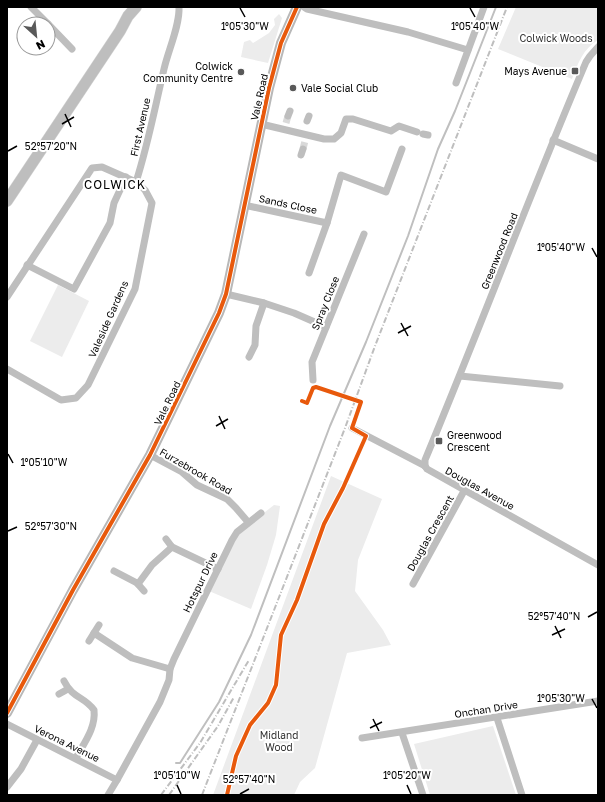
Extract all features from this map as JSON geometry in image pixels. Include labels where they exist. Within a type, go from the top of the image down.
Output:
[{"type":"main road","points":[[7,201],[120,31],[128,16],[136,7]]},
{"type":"main road","points":[[120,31],[146,7]]},
{"type":"street","points":[[31,7],[40,16]]},
{"type":"street","name":"First Avenue","points":[[136,182],[145,154],[179,7]]},
{"type":"street","points":[[456,83],[484,7]]},
{"type":"street","points":[[297,8],[408,32],[468,50]]},
{"type":"street","name":"Vale Road","points":[[7,713],[73,590],[150,455],[214,325],[226,294],[261,124],[276,61],[288,26],[297,8]]},
{"type":"street","points":[[56,30],[68,40],[72,49]]},
{"type":"street","name":"Greenwood Road","points":[[425,466],[425,460],[460,376],[553,140],[586,62],[598,48]]},
{"type":"street","points":[[261,124],[287,120],[324,139],[334,139],[340,133],[346,119],[353,119],[392,131],[399,126],[423,134]]},
{"type":"street","points":[[553,140],[598,159]]},
{"type":"street","name":"Sands Close","points":[[244,205],[327,223],[341,175],[386,192],[402,149]]},
{"type":"street","name":"Valeside Gardens","points":[[7,297],[92,168],[102,167],[136,182],[145,190],[152,203],[135,289],[88,385],[76,398],[61,400],[7,369]]},
{"type":"street","points":[[27,265],[74,289],[110,223],[114,203],[126,177]]},
{"type":"street","points":[[309,273],[327,223]]},
{"type":"street","name":"Spray Close","points":[[313,380],[312,362],[364,234]]},
{"type":"street","points":[[226,294],[264,303],[294,313],[326,327]]},
{"type":"street","points":[[249,357],[255,345],[256,326],[264,303]]},
{"type":"street","points":[[460,376],[560,386]]},
{"type":"street","name":"Douglas Avenue","points":[[352,428],[425,466],[427,469],[464,491],[598,565]]},
{"type":"street","name":"Furzebrook Road","points":[[150,455],[182,472],[197,485],[227,499],[248,522]]},
{"type":"street","name":"Douglas Crescent","points":[[413,584],[464,491]]},
{"type":"street","name":"Hotspur Drive","points":[[108,795],[118,780],[160,702],[169,680],[170,669],[232,540],[237,532],[261,513]]},
{"type":"street","points":[[166,539],[172,547],[218,569]]},
{"type":"street","points":[[138,584],[152,564],[172,547]]},
{"type":"street","points":[[114,571],[138,584],[144,591]]},
{"type":"street","points":[[89,641],[99,625]]},
{"type":"street","points":[[94,633],[132,658],[144,663],[170,669]]},
{"type":"street","points":[[64,681],[72,694],[90,705],[94,710],[95,718],[93,725],[76,758]]},
{"type":"street","points":[[59,694],[68,689]]},
{"type":"street","name":"Onchan Drive","points":[[362,738],[402,733],[598,701]]},
{"type":"street","points":[[497,718],[522,795]]},
{"type":"street","name":"Verona Avenue","points":[[7,724],[118,780]]},
{"type":"street","points":[[402,733],[423,795]]},
{"type":"street","points":[[7,787],[21,769],[38,740]]},
{"type":"green space","name":"Colwick Woods","points":[[516,7],[598,7],[598,40],[585,52],[572,79],[498,49]]},
{"type":"green space","points":[[279,14],[282,18],[268,63],[241,57],[244,42],[250,40],[253,43],[269,33],[275,25],[274,19]]},
{"type":"green space","points":[[58,285],[89,301],[62,357],[30,341]]},
{"type":"green space","name":"Midland Wood","points":[[331,476],[382,499],[358,560],[355,591],[383,630],[391,645],[347,653],[315,768],[300,782],[294,795],[213,795]]},
{"type":"green space","points":[[274,505],[280,506],[276,535],[251,609],[209,591],[237,537],[246,527]]},
{"type":"green space","points":[[493,726],[516,795],[430,795],[414,744]]},
{"type":"waterway","points":[[176,763],[180,763],[219,702],[251,635],[330,426],[366,342],[408,236],[438,149],[455,111],[496,7]]},
{"type":"tunnel","points":[[286,123],[288,116]]},
{"type":"tunnel","points":[[303,149],[305,141]]},
{"type":"railway","points":[[202,795],[507,7]]},
{"type":"railway","points":[[161,795],[200,743],[249,660]]},
{"type":"railway","points":[[169,795],[218,726],[234,697]]},
{"type":"cycle path","points":[[7,713],[73,590],[150,455],[219,313],[226,294],[269,88],[281,43],[297,7]]},
{"type":"cycle path","points":[[227,795],[236,756],[250,725],[268,703],[276,685],[281,635],[297,600],[324,524],[343,488],[366,436],[352,428],[361,402],[316,387],[313,388],[307,403],[302,401]]},
{"type":"place","name":"Mays Avenue","points":[[575,71]]},
{"type":"place","name":"Colwick Community Centre","points":[[241,72]]},
{"type":"place","name":"Vale Social Club","points":[[293,88]]},
{"type":"place","name":"Greenwood Crescent","points":[[439,441]]},
{"type":"district","name":"COLWICK","points":[[115,184]]}]
